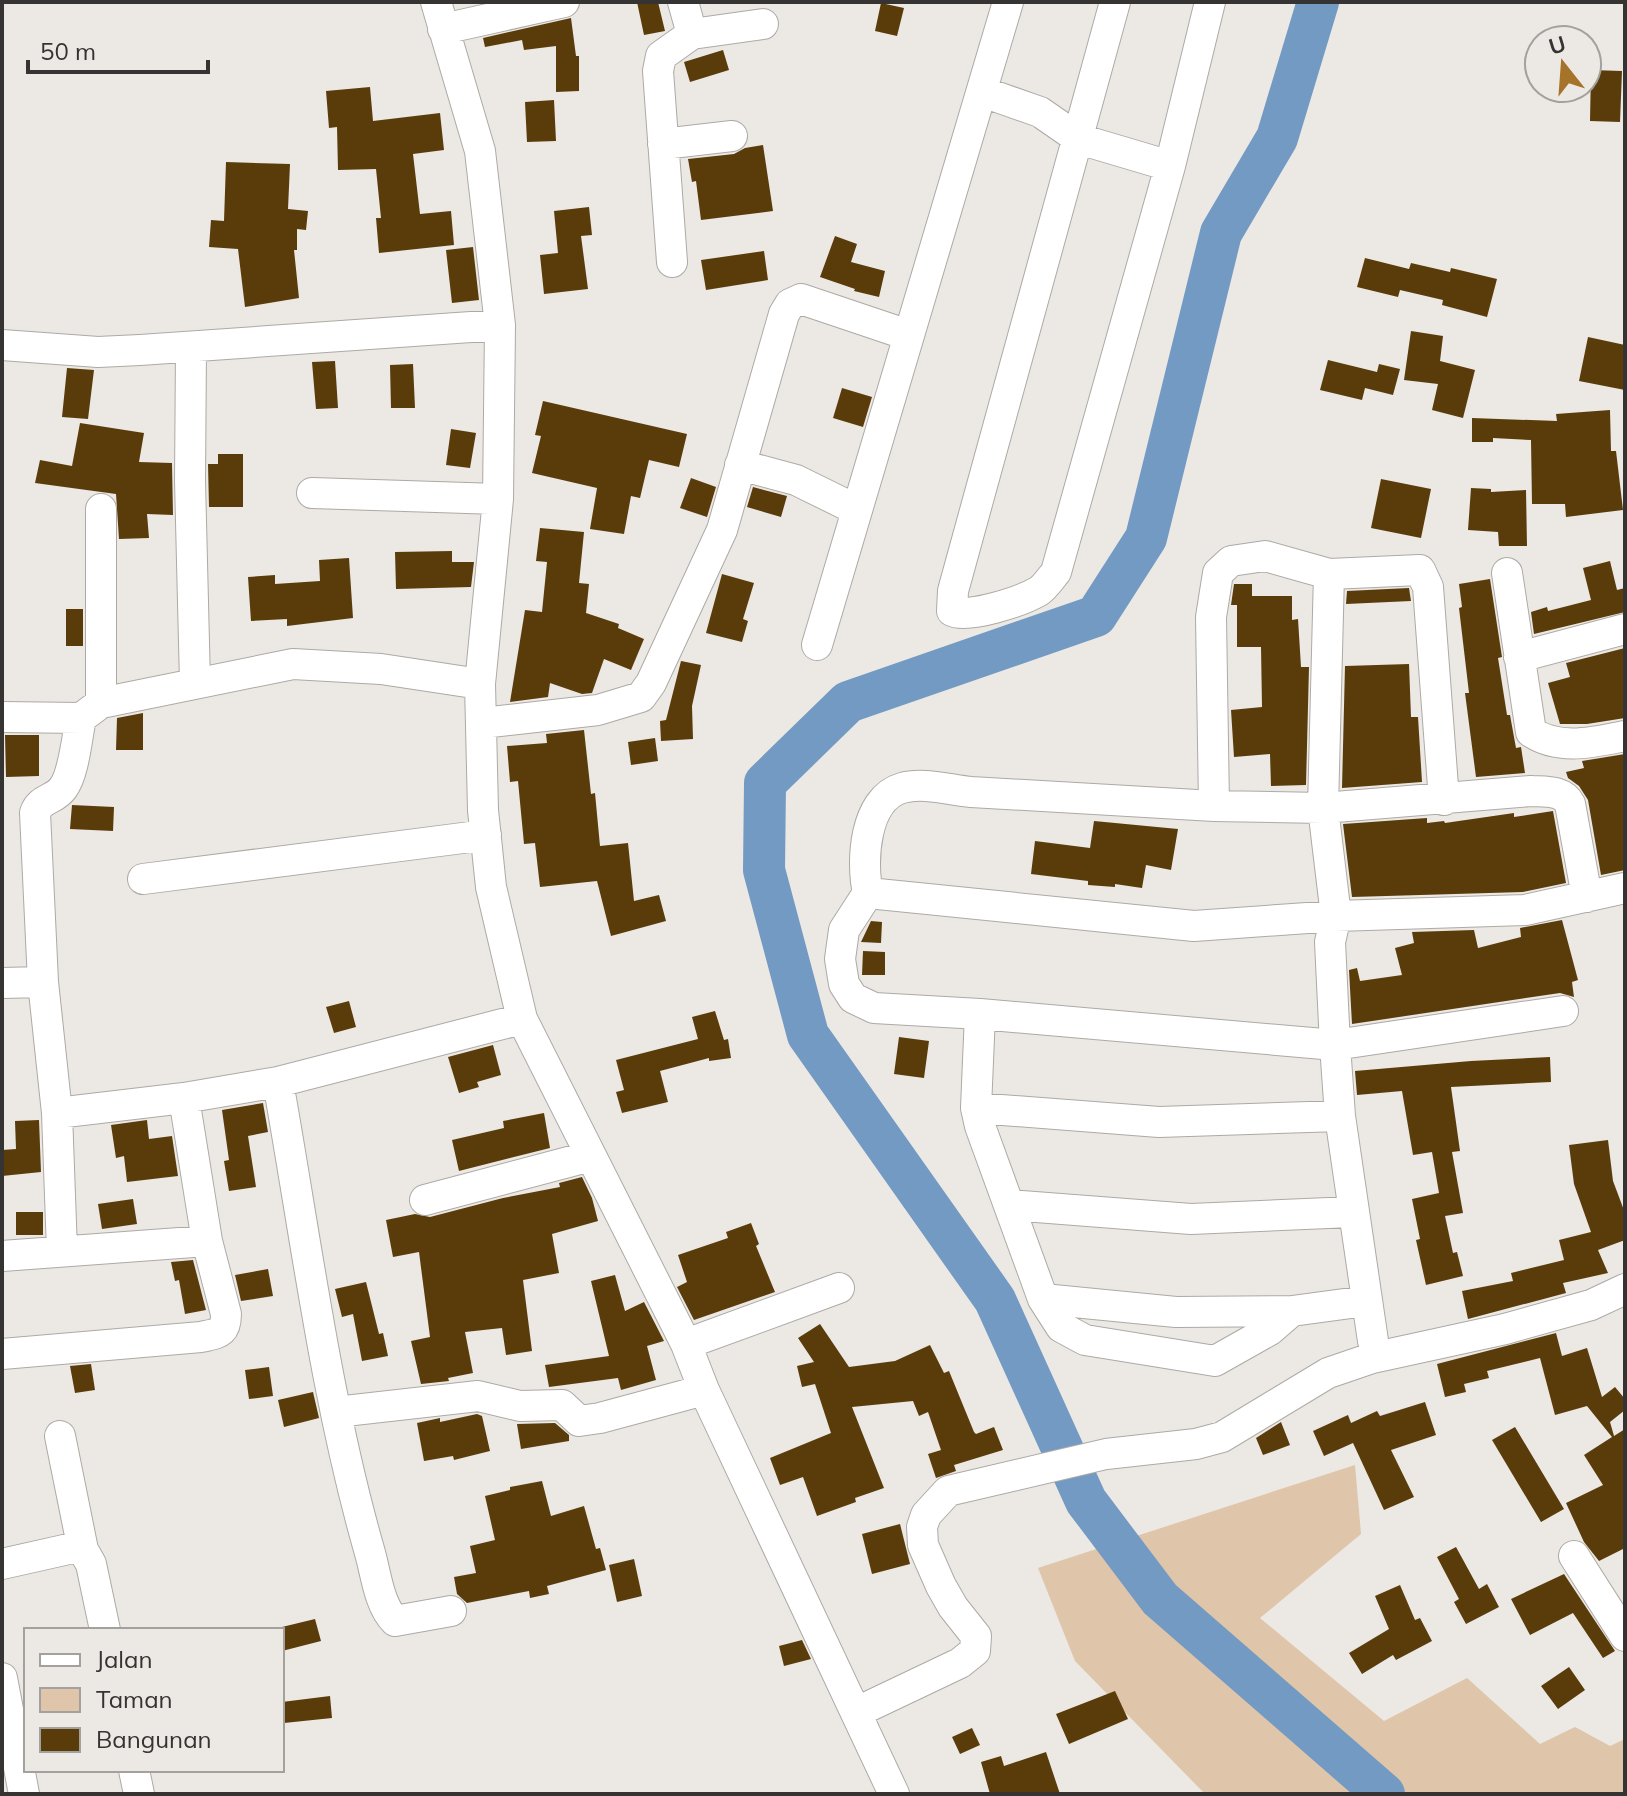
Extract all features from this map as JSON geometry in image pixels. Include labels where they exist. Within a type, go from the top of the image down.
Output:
[{"type":"street","points":[[564,2],[440,15],[480,151],[500,325],[498,499],[480,684],[491,887],[522,1019],[686,1344],[704,1390],[894,1794]]},
{"type":"street","points":[[683,2],[692,34]]},
{"type":"street","points":[[817,645],[1008,2]]},
{"type":"street","points":[[1115,2],[953,591],[952,611],[957,614],[1013,601],[1041,590],[1056,572],[1170,166],[1210,2]]},
{"type":"street","points":[[672,262],[658,71],[661,56],[692,34],[763,24]]},
{"type":"street","points":[[983,92],[1040,112],[1079,139],[1170,166]]},
{"type":"street","points":[[663,144],[732,136]]},
{"type":"street","points":[[482,723],[598,710],[641,697],[651,683],[722,530],[784,314],[790,304],[801,299],[908,335]]},
{"type":"street","points":[[2,345],[98,352],[500,325]]},
{"type":"street","points":[[191,348],[190,481],[195,683]]},
{"type":"street","points":[[740,465],[796,480],[857,510]]},
{"type":"street","points":[[312,493],[498,499]]},
{"type":"street","points":[[62,1251],[57,1113],[43,982],[35,813],[43,801],[66,786],[91,710],[101,509]]},
{"type":"street","points":[[1214,806],[1211,617],[1218,573],[1231,561],[1265,556],[1329,574],[1420,570],[1426,580],[1444,800]]},
{"type":"street","points":[[1507,573],[1531,732],[1577,745],[1625,736]]},
{"type":"street","points":[[1329,574],[1323,808],[1336,916],[1330,942],[1335,1045],[1352,1212],[1373,1341]]},
{"type":"street","points":[[1519,657],[1625,629]]},
{"type":"street","points":[[2,717],[91,710],[195,683],[293,664],[381,669],[480,684]]},
{"type":"street","points":[[1563,1011],[1335,1045],[980,1014],[874,1008],[853,998],[844,984],[840,959],[844,930],[868,893],[865,867],[874,816],[885,798],[903,788],[931,787],[1214,806],[1323,808],[1531,791],[1567,796],[1582,859],[1587,897]]},
{"type":"street","points":[[143,879],[486,835]]},
{"type":"street","points":[[868,893],[1194,926],[1336,916],[1525,910],[1625,888]]},
{"type":"street","points":[[2,983],[43,982]]},
{"type":"street","points":[[980,1014],[976,1108],[983,1136],[1043,1299],[1061,1327],[1085,1340],[1215,1361],[1270,1330],[1292,1311]]},
{"type":"street","points":[[57,1113],[184,1098],[278,1082],[522,1019]]},
{"type":"street","points":[[278,1082],[336,1412],[357,1507],[389,1616],[395,1621],[451,1611]]},
{"type":"street","points":[[2,1354],[201,1337],[220,1333],[226,1326],[226,1314],[207,1241],[184,1098]]},
{"type":"street","points":[[976,1108],[1159,1122],[1340,1116]]},
{"type":"street","points":[[425,1200],[591,1156]]},
{"type":"street","points":[[1010,1205],[1191,1219],[1352,1212]]},
{"type":"street","points":[[2,1256],[207,1241]]},
{"type":"street","points":[[686,1344],[839,1288]]},
{"type":"street","points":[[857,1712],[960,1663],[975,1651],[976,1636],[953,1607],[923,1545],[922,1527],[926,1515],[948,1491],[1106,1454],[1196,1444],[1222,1437],[1328,1373],[1372,1358],[1422,1349],[1591,1305],[1625,1289]]},
{"type":"street","points":[[1043,1299],[1176,1312],[1292,1311],[1366,1301]]},
{"type":"street","points":[[336,1412],[478,1396],[520,1406],[562,1405],[579,1421],[704,1390]]},
{"type":"street","points":[[60,1436],[83,1550],[91,1564],[105,1628]]},
{"type":"street","points":[[2,1564],[73,1548],[83,1550]]},
{"type":"street","points":[[1574,1556],[1625,1636]]},
{"type":"street","points":[[2,1678],[7,1732],[24,1794]]},
{"type":"street","points":[[134,1772],[139,1794]]},
{"type":"green space","points":[[1355,1465],[1361,1534],[1260,1618],[1384,1721],[1467,1678],[1540,1744],[1575,1727],[1610,1746],[1625,1739],[1625,1794],[1205,1794],[1075,1661],[1038,1568]]},
{"type":"building","points":[[637,2],[658,2],[665,31],[644,35]]},
{"type":"building","points":[[881,3],[904,8],[897,36],[875,31]]},
{"type":"building","points":[[571,18],[576,56],[579,56],[579,91],[556,92],[556,46],[524,50],[522,40],[485,47],[483,38]]},
{"type":"building","points":[[723,50],[729,70],[690,82],[684,62]]},
{"type":"building","points":[[1603,70],[1622,71],[1620,122],[1590,121],[1590,104],[1603,104]]},
{"type":"building","points":[[370,87],[373,121],[440,113],[444,150],[413,154],[420,214],[451,211],[454,245],[379,253],[376,218],[381,218],[376,169],[338,170],[337,127],[329,128],[326,91]]},
{"type":"building","points":[[554,100],[556,141],[527,142],[525,102]]},
{"type":"building","points":[[763,145],[773,211],[701,220],[696,181],[692,182],[688,159],[734,154],[745,148]]},
{"type":"building","points":[[226,162],[290,164],[288,209],[308,211],[306,230],[297,229],[297,250],[294,250],[299,298],[245,307],[238,249],[209,247],[211,220],[224,221]]},
{"type":"building","points":[[589,207],[592,235],[581,236],[588,289],[544,294],[540,255],[558,253],[554,211]]},
{"type":"building","points":[[835,236],[857,244],[851,262],[885,271],[879,297],[820,277]]},
{"type":"building","points":[[473,247],[479,300],[452,303],[446,250]]},
{"type":"building","points":[[764,251],[768,280],[706,290],[701,260]]},
{"type":"building","points":[[1365,258],[1409,269],[1411,263],[1450,272],[1451,268],[1497,279],[1487,317],[1442,305],[1443,300],[1400,290],[1398,297],[1357,287]]},
{"type":"building","points":[[1411,331],[1443,336],[1440,361],[1475,370],[1463,418],[1432,410],[1438,384],[1404,380]]},
{"type":"building","points":[[1588,337],[1625,345],[1625,390],[1579,381]]},
{"type":"building","points":[[1328,360],[1377,372],[1379,364],[1400,369],[1393,395],[1365,388],[1362,400],[1320,390]]},
{"type":"building","points":[[335,361],[338,408],[316,409],[312,362]]},
{"type":"building","points":[[413,364],[415,408],[391,408],[390,365]]},
{"type":"building","points":[[67,368],[94,370],[88,419],[62,417]]},
{"type":"building","points":[[842,388],[872,397],[863,427],[833,418]]},
{"type":"building","points":[[543,401],[687,434],[679,467],[649,460],[640,498],[631,496],[624,534],[590,529],[597,488],[532,473],[541,436],[535,435]]},
{"type":"building","points":[[1610,410],[1611,451],[1616,451],[1623,510],[1566,517],[1565,504],[1532,504],[1531,440],[1493,438],[1493,442],[1472,442],[1472,418],[1557,421],[1556,414]]},
{"type":"building","points":[[80,423],[144,433],[139,462],[172,463],[173,515],[147,514],[149,538],[119,539],[116,494],[35,483],[40,460],[72,466]]},
{"type":"building","points":[[451,429],[476,433],[470,468],[446,465]]},
{"type":"building","points":[[218,454],[243,454],[243,507],[209,507],[208,464],[218,464]]},
{"type":"building","points":[[691,478],[716,487],[707,517],[680,508]]},
{"type":"building","points":[[1381,479],[1431,489],[1421,538],[1371,528]]},
{"type":"building","points":[[753,487],[787,496],[781,517],[747,507]]},
{"type":"building","points":[[1471,488],[1491,489],[1491,492],[1526,490],[1527,546],[1499,546],[1498,532],[1468,530]]},
{"type":"building","points":[[540,528],[584,532],[579,583],[589,584],[586,613],[619,624],[618,628],[644,639],[631,670],[604,659],[592,693],[582,694],[550,683],[548,697],[510,702],[525,610],[542,612],[547,562],[536,561]]},
{"type":"building","points":[[452,551],[452,562],[474,562],[471,587],[396,589],[395,552]]},
{"type":"building","points":[[349,558],[353,618],[287,626],[287,619],[251,621],[248,577],[275,575],[275,584],[320,581],[319,560]]},
{"type":"building","points":[[1610,561],[1617,590],[1625,588],[1625,612],[1534,634],[1531,612],[1591,600],[1583,568]]},
{"type":"building","points":[[722,574],[754,583],[743,619],[748,621],[742,642],[706,633]]},
{"type":"building","points":[[1490,579],[1507,715],[1510,715],[1516,748],[1521,747],[1525,773],[1476,777],[1465,693],[1469,693],[1459,584]]},
{"type":"building","points":[[1234,584],[1252,584],[1252,596],[1292,596],[1292,620],[1298,619],[1301,667],[1309,667],[1306,785],[1271,786],[1270,754],[1234,757],[1231,710],[1262,707],[1261,647],[1237,647],[1237,605],[1231,605]]},
{"type":"building","points":[[1409,588],[1411,601],[1346,604],[1347,591]]},
{"type":"building","points":[[66,609],[83,609],[83,646],[66,646]]},
{"type":"building","points":[[1625,648],[1625,718],[1587,724],[1560,724],[1548,683],[1570,677],[1566,663]]},
{"type":"building","points":[[681,661],[701,665],[692,706],[693,739],[661,741],[660,721],[666,720]]},
{"type":"building","points":[[1409,664],[1411,717],[1418,717],[1422,782],[1342,788],[1345,666]]},
{"type":"building","points":[[143,713],[143,750],[116,750],[117,718]]},
{"type":"building","points":[[584,730],[600,846],[628,843],[634,901],[659,895],[666,921],[611,936],[597,881],[540,887],[535,843],[524,844],[518,781],[510,782],[507,746],[547,743],[546,734]]},
{"type":"building","points":[[5,735],[39,735],[39,776],[6,777]]},
{"type":"building","points":[[655,738],[658,761],[631,765],[628,742]]},
{"type":"building","points":[[1625,754],[1625,870],[1601,875],[1588,800],[1566,772],[1584,768],[1582,761]]},
{"type":"building","points":[[72,805],[114,807],[113,831],[70,829]]},
{"type":"building","points":[[1553,811],[1566,883],[1523,892],[1352,897],[1343,824],[1427,818],[1427,823],[1445,823]]},
{"type":"building","points":[[1094,821],[1178,829],[1171,870],[1146,865],[1142,888],[1115,884],[1115,887],[1088,885],[1088,881],[1031,874],[1035,841],[1090,848]]},
{"type":"building","points":[[1562,920],[1578,980],[1572,982],[1574,997],[1560,993],[1352,1024],[1349,970],[1357,968],[1360,981],[1402,975],[1395,948],[1414,943],[1412,932],[1474,930],[1478,948],[1521,937],[1520,928]]},
{"type":"building","points":[[871,921],[882,922],[881,943],[861,942]]},
{"type":"building","points":[[863,951],[885,952],[885,975],[862,975]]},
{"type":"building","points":[[349,1001],[356,1027],[334,1033],[326,1007]]},
{"type":"building","points":[[715,1011],[724,1040],[728,1039],[731,1058],[709,1061],[709,1058],[660,1071],[668,1102],[622,1113],[616,1092],[624,1090],[616,1060],[698,1039],[692,1017]]},
{"type":"building","points":[[899,1037],[929,1041],[924,1078],[894,1074]]},
{"type":"building","points":[[493,1045],[501,1075],[477,1082],[479,1087],[459,1093],[448,1057]]},
{"type":"building","points":[[1550,1057],[1551,1082],[1451,1087],[1460,1151],[1452,1152],[1463,1213],[1445,1216],[1453,1253],[1457,1252],[1463,1276],[1426,1285],[1416,1240],[1420,1239],[1412,1199],[1439,1193],[1432,1152],[1413,1155],[1402,1091],[1357,1095],[1355,1071]]},
{"type":"building","points":[[263,1103],[268,1132],[248,1136],[256,1187],[229,1191],[224,1161],[229,1160],[222,1110]]},
{"type":"building","points":[[544,1113],[550,1148],[459,1171],[452,1140],[504,1128],[503,1121]]},
{"type":"building","points":[[39,1120],[41,1172],[2,1176],[2,1150],[16,1149],[15,1121]]},
{"type":"building","points":[[147,1120],[149,1139],[172,1136],[178,1176],[127,1182],[124,1156],[116,1158],[111,1125]]},
{"type":"building","points":[[1608,1140],[1613,1181],[1625,1213],[1625,1240],[1598,1250],[1608,1273],[1563,1283],[1566,1293],[1468,1319],[1462,1291],[1513,1281],[1511,1273],[1564,1260],[1559,1240],[1591,1232],[1574,1184],[1569,1145]]},
{"type":"building","points":[[582,1177],[598,1221],[552,1234],[559,1273],[523,1280],[532,1351],[506,1355],[502,1328],[465,1332],[473,1373],[448,1378],[449,1381],[421,1384],[411,1341],[430,1337],[419,1252],[393,1257],[386,1220],[415,1214],[430,1217],[560,1187],[559,1183]]},
{"type":"building","points":[[133,1199],[137,1224],[102,1229],[98,1204]]},
{"type":"building","points":[[16,1212],[43,1212],[43,1235],[16,1235]]},
{"type":"building","points":[[751,1223],[759,1244],[756,1246],[775,1292],[694,1320],[677,1287],[687,1282],[678,1255],[728,1238],[726,1232]]},
{"type":"building","points":[[193,1260],[206,1310],[185,1314],[179,1280],[175,1281],[171,1262]]},
{"type":"building","points":[[268,1269],[273,1296],[241,1301],[235,1275]]},
{"type":"building","points":[[615,1275],[625,1311],[644,1302],[664,1341],[647,1346],[656,1380],[621,1390],[618,1378],[549,1387],[545,1365],[609,1356],[591,1281]]},
{"type":"building","points":[[366,1282],[388,1356],[362,1361],[353,1314],[342,1317],[335,1289]]},
{"type":"building","points":[[820,1324],[849,1367],[895,1361],[930,1345],[944,1373],[949,1371],[974,1432],[976,1434],[994,1427],[1003,1450],[954,1465],[956,1471],[936,1478],[928,1454],[941,1450],[928,1412],[919,1416],[913,1401],[852,1407],[884,1488],[817,1516],[803,1477],[780,1485],[770,1458],[831,1433],[815,1384],[802,1387],[797,1366],[814,1362],[798,1338]]},
{"type":"building","points":[[1556,1333],[1562,1356],[1587,1348],[1602,1397],[1615,1387],[1625,1399],[1625,1410],[1610,1422],[1614,1436],[1625,1429],[1625,1548],[1599,1561],[1584,1542],[1566,1503],[1603,1485],[1584,1455],[1612,1437],[1587,1406],[1555,1415],[1540,1358],[1487,1371],[1489,1378],[1464,1384],[1466,1392],[1445,1397],[1437,1364]]},
{"type":"building","points":[[91,1364],[95,1390],[75,1393],[70,1366]]},
{"type":"building","points":[[269,1367],[273,1396],[249,1399],[245,1370]]},
{"type":"building","points":[[313,1392],[319,1418],[284,1427],[278,1400]]},
{"type":"building","points":[[1425,1402],[1436,1435],[1391,1450],[1414,1497],[1384,1510],[1353,1443],[1324,1456],[1313,1431],[1348,1415],[1351,1423],[1377,1411],[1380,1416]]},
{"type":"building","points":[[477,1414],[482,1416],[490,1451],[454,1460],[453,1456],[424,1461],[417,1423],[440,1418],[440,1422]]},
{"type":"building","points":[[1281,1422],[1290,1445],[1263,1455],[1256,1438]]},
{"type":"building","points":[[555,1423],[569,1435],[569,1441],[521,1449],[517,1424]]},
{"type":"building","points":[[1515,1427],[1564,1509],[1541,1522],[1492,1440]]},
{"type":"building","points":[[542,1481],[551,1516],[584,1506],[596,1549],[600,1548],[606,1570],[547,1586],[549,1594],[530,1598],[529,1591],[467,1603],[457,1594],[454,1577],[476,1573],[470,1546],[495,1540],[485,1496]]},
{"type":"building","points":[[900,1524],[910,1564],[872,1574],[862,1534]]},
{"type":"building","points":[[1456,1547],[1479,1589],[1487,1584],[1499,1607],[1466,1624],[1454,1602],[1459,1599],[1437,1557]]},
{"type":"building","points":[[634,1559],[642,1596],[617,1602],[609,1565]]},
{"type":"building","points":[[1564,1574],[1615,1651],[1603,1658],[1573,1613],[1530,1635],[1511,1599]]},
{"type":"building","points":[[1400,1585],[1415,1620],[1420,1618],[1432,1641],[1396,1660],[1393,1655],[1362,1674],[1349,1653],[1389,1629],[1375,1596]]},
{"type":"building","points":[[315,1619],[321,1641],[284,1650],[282,1627]]},
{"type":"building","points":[[802,1640],[811,1659],[784,1666],[779,1646]]},
{"type":"building","points":[[1569,1667],[1585,1690],[1558,1709],[1541,1686]]},
{"type":"building","points":[[1115,1691],[1128,1719],[1069,1744],[1056,1714]]},
{"type":"building","points":[[330,1696],[332,1718],[284,1723],[284,1702]]},
{"type":"building","points":[[972,1728],[980,1745],[960,1754],[952,1737]]},
{"type":"building","points":[[1046,1752],[1060,1794],[990,1794],[981,1762],[1001,1756],[1004,1766]]},
{"type":"waterway","points":[[1318,2],[1277,138],[1221,233],[1146,538],[1096,616],[848,702],[765,783],[764,870],[808,1035],[995,1300],[1086,1501],[1160,1599],[1384,1794]]}]
